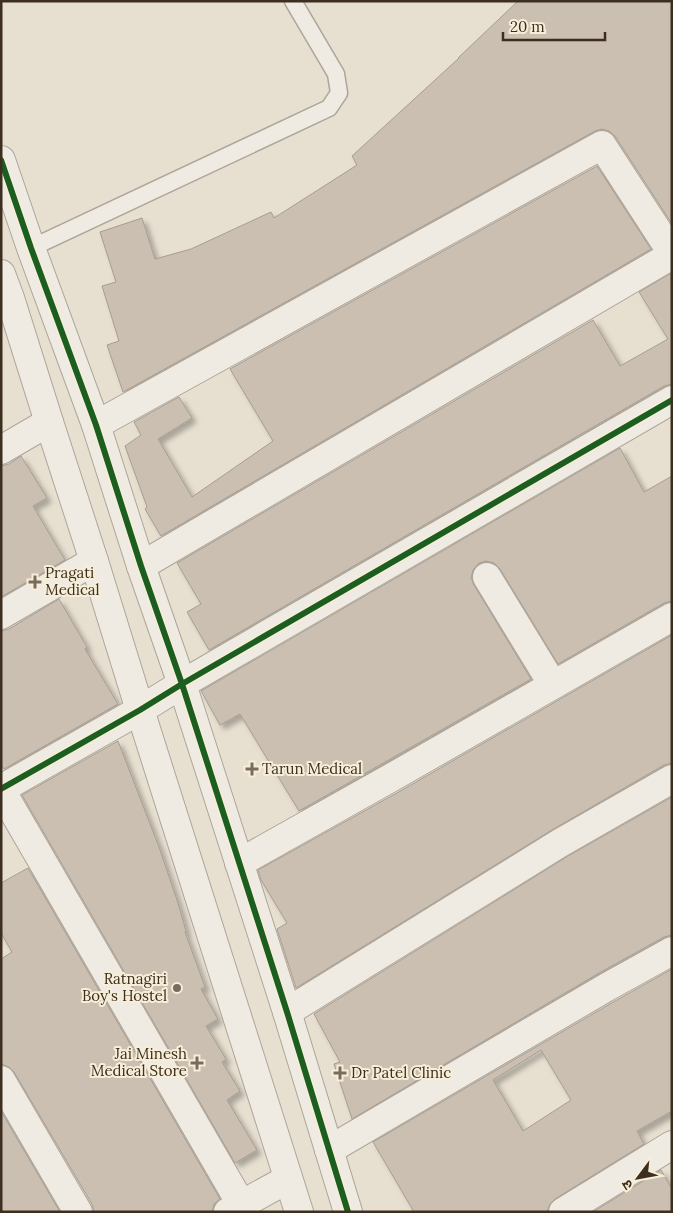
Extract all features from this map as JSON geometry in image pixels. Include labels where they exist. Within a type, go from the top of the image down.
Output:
[{"type":"street","points":[[96,425],[602,145],[672,254],[141,566]]},
{"type":"street","points":[[1,160],[96,425],[141,566],[182,684],[287,1012],[348,1212]]},
{"type":"street","points":[[4,292],[94,561],[299,1212]]},
{"type":"street","points":[[288,1179],[235,1208],[1,789],[672,400]]},
{"type":"street","points":[[1,450],[49,422]]},
{"type":"street","points":[[1,615],[94,561]]},
{"type":"street","points":[[487,577],[553,685]]},
{"type":"street","points":[[239,863],[672,617]]},
{"type":"street","points":[[287,1012],[560,843],[672,779]]},
{"type":"street","points":[[329,1150],[672,951]]},
{"type":"street","points":[[1,1080],[78,1212]]},
{"type":"street","points":[[564,1212],[672,1145]]},
{"type":"lane","points":[[31,248],[329,108],[340,93],[336,74],[293,1]]},
{"type":"building","points":[[518,1],[672,1],[672,224],[615,136],[609,131],[602,129],[595,131],[123,392],[107,345],[119,341],[102,286],[116,282],[100,232],[142,218],[155,259],[191,249],[271,212],[274,218],[357,165],[352,156]]},
{"type":"building","points":[[597,166],[651,249],[161,536],[145,509],[147,507],[125,446],[141,435],[134,422],[179,397],[192,418],[158,439],[192,497],[273,441],[230,369]]},
{"type":"building","points":[[671,273],[672,384],[664,386],[209,650],[187,612],[201,604],[177,563],[593,320],[620,366],[668,339],[639,292]]},
{"type":"building","points":[[620,448],[644,492],[672,476],[672,601],[664,603],[558,664],[500,569],[494,563],[486,561],[479,563],[473,570],[471,578],[474,585],[531,679],[299,811],[240,714],[220,725],[201,691]]},
{"type":"building","points":[[21,456],[47,498],[33,506],[65,560],[1,597],[1,466],[9,464]]},
{"type":"building","points":[[59,599],[87,647],[85,649],[118,704],[4,769],[1,765],[1,631],[9,629]]},
{"type":"building","points":[[672,635],[672,763],[664,765],[552,830],[296,988],[277,929],[287,923],[261,880],[258,870],[395,794]]},
{"type":"building","points":[[118,741],[159,847],[178,903],[185,932],[205,987],[201,989],[218,1019],[206,1026],[226,1059],[222,1062],[240,1091],[227,1100],[257,1150],[235,1163],[22,795]]},
{"type":"building","points":[[672,797],[672,935],[664,937],[599,973],[352,1119],[334,1064],[340,1062],[314,1014],[568,856]]},
{"type":"building","points":[[28,868],[220,1199],[214,1204],[212,1212],[94,1212],[92,1204],[14,1072],[9,1067],[1,1064],[1,959],[12,952],[1,933],[1,883]]},
{"type":"building","points":[[672,969],[672,1111],[637,1131],[644,1144],[555,1199],[550,1204],[547,1212],[414,1212],[373,1142]],"holes":[[[541,1050],[571,1100],[523,1131],[493,1080]]]},
{"type":"building","points":[[1,1111],[60,1212],[1,1212]]},
{"type":"building","points":[[661,1170],[672,1189],[672,1212],[593,1212]]},
{"type":"cycle path","points":[[1,160],[96,425],[141,566],[182,684],[287,1012],[348,1212]]},
{"type":"cycle path","points":[[1,789],[672,400]]},
{"type":"place","name":"Pragati Medical","points":[[35,582]]},
{"type":"place","name":"Tarun Medical","points":[[252,769]]},
{"type":"place","name":"Ratnagiri Boy's Hostel","points":[[177,988]]},
{"type":"place","name":"Jai Minesh Medical Store","points":[[197,1063]]},
{"type":"place","name":"Dr Patel Clinic","points":[[340,1073]]}]
